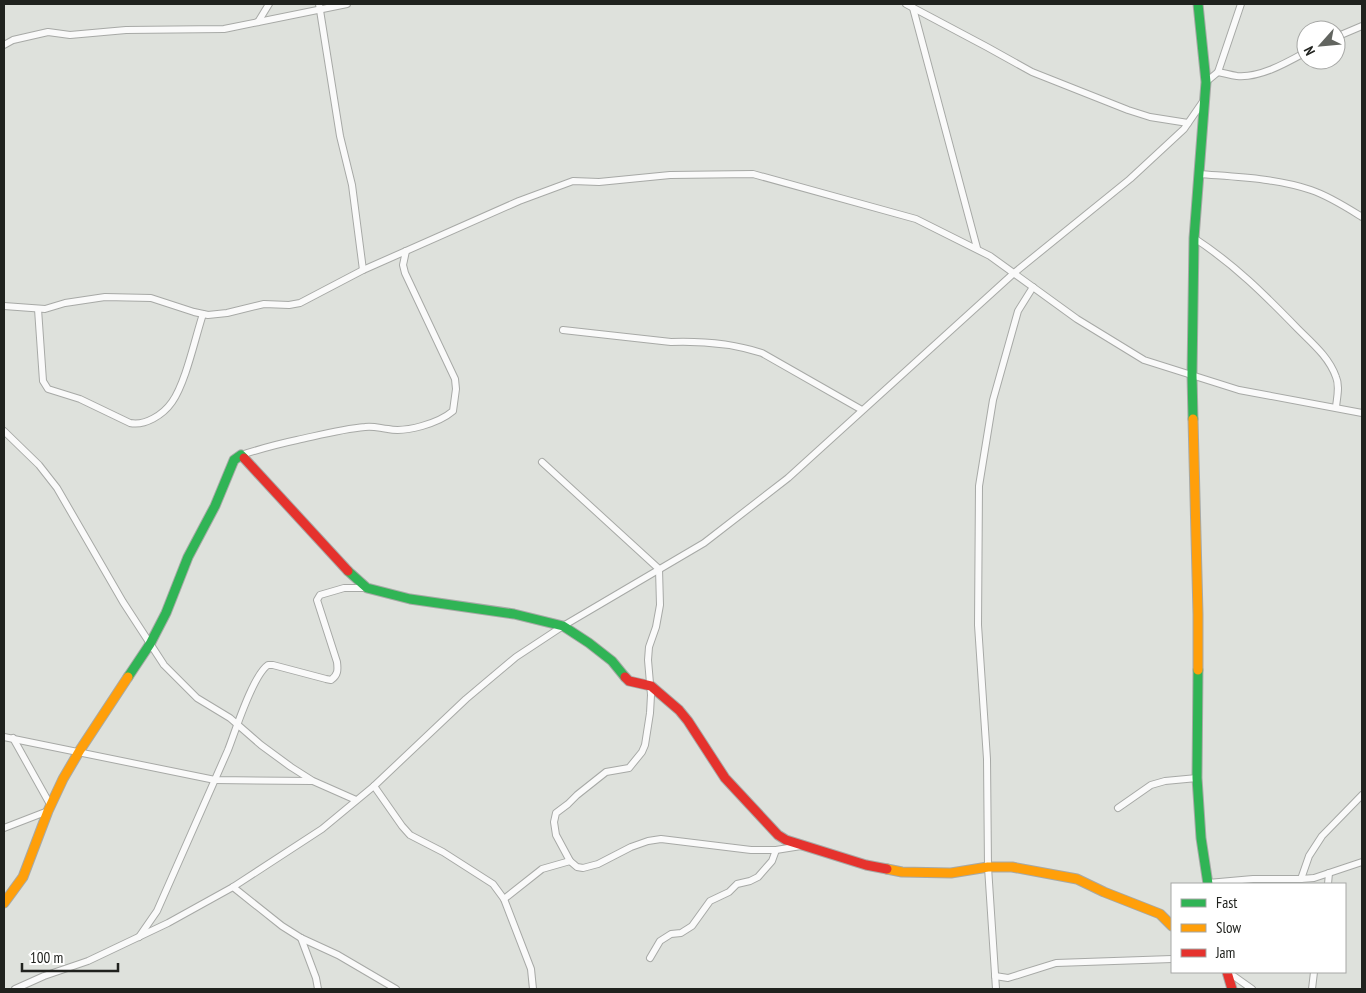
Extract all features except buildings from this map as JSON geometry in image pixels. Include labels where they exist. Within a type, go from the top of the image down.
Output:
[{"type":"street","points":[[258,22],[268,4]]},
{"type":"street","points":[[4,45],[13,40],[48,32],[70,34],[126,30],[224,29],[319,6],[347,4]]},
{"type":"street","points":[[906,4],[1040,76],[1150,117],[1188,123]]},
{"type":"street","points":[[1198,4],[1206,98],[1194,238],[1192,375],[1198,614],[1197,778],[1201,838],[1208,883]]},
{"type":"street","points":[[1206,82],[1218,72],[1241,4]]},
{"type":"street","points":[[319,6],[340,136],[352,185],[363,270]]},
{"type":"street","points":[[913,8],[977,248]]},
{"type":"street","points":[[1346,33],[1362,26]]},
{"type":"street","points":[[1218,72],[1237,76],[1249,76],[1296,58]]},
{"type":"street","points":[[15,989],[136,940],[233,888],[322,829],[374,786],[466,698],[516,658],[563,626],[704,543],[788,478],[1014,273],[1103,203],[1177,136],[1206,98]]},
{"type":"street","points":[[4,306],[38,309],[105,297],[130,297],[152,298],[208,315],[227,313],[264,304],[289,305],[300,303],[363,270],[519,201],[573,181],[599,182],[670,175],[753,174],[916,219],[977,248],[1078,319],[1144,360],[1239,390],[1362,413]]},
{"type":"street","points":[[1199,174],[1258,179],[1312,190],[1362,217]]},
{"type":"street","points":[[1194,238],[1222,256],[1260,290],[1326,358],[1339,385],[1336,407]]},
{"type":"street","points":[[4,903],[29,864],[49,809],[63,779],[150,644],[166,613],[188,556],[215,506],[234,460],[241,455],[268,446],[364,426],[376,426],[387,430],[412,429],[441,418],[453,411],[456,389],[455,379],[405,273],[403,265],[406,251]]},
{"type":"street","points":[[996,989],[988,867],[987,759],[978,624],[979,486],[993,400],[1000,371],[1018,312],[1033,287]]},
{"type":"street","points":[[38,309],[43,381],[48,389],[80,399],[138,425],[152,419],[172,402],[182,380],[202,314]]},
{"type":"street","points":[[563,330],[671,342],[689,341],[752,350],[762,353],[862,410]]},
{"type":"street","points":[[4,431],[39,465],[57,488],[114,586],[164,665],[197,698],[230,718],[291,767],[313,781],[356,800]]},
{"type":"street","points":[[241,455],[340,565],[367,588]]},
{"type":"street","points":[[542,462],[659,569],[660,605],[656,627],[649,647],[650,713],[645,745],[639,757],[626,770],[616,770],[602,775],[556,812],[554,816],[556,836],[570,861],[577,867],[588,868],[640,844],[661,839],[732,848],[776,850],[801,846]]},
{"type":"street","points":[[136,940],[157,911],[260,674],[268,665],[331,680],[334,678],[338,669],[338,662],[316,600],[320,595],[344,588],[367,588],[410,599],[514,614],[563,626],[612,661],[629,681],[651,686],[680,712],[691,725],[730,784],[738,790],[778,835],[786,840],[866,865],[902,872],[951,873],[988,867],[1012,867],[1077,879],[1160,914],[1171,925]]},
{"type":"street","points":[[4,737],[215,780],[313,781]]},
{"type":"street","points":[[13,738],[49,809]]},
{"type":"street","points":[[1118,808],[1151,785],[1165,781],[1197,778]]},
{"type":"street","points":[[374,786],[410,835],[443,852],[493,884],[504,899],[531,970],[533,989]]},
{"type":"street","points":[[1301,879],[1309,856],[1322,836],[1362,795]]},
{"type":"street","points":[[4,828],[49,809]]},
{"type":"street","points":[[650,958],[660,941],[671,934],[682,933],[692,926],[710,901],[729,892],[737,884],[750,882],[758,877],[772,860],[776,850]]},
{"type":"street","points":[[504,899],[542,869],[570,861]]},
{"type":"street","points":[[1215,883],[1245,879],[1301,879],[1362,862]]},
{"type":"street","points":[[1328,873],[1328,883]]},
{"type":"street","points":[[233,888],[282,926],[301,938],[338,955],[396,989]]},
{"type":"street","points":[[301,938],[316,978],[318,989]]},
{"type":"street","points":[[994,976],[1008,978],[1056,963],[1171,959]]},
{"type":"street","points":[[1228,973],[1232,989]]},
{"type":"street","points":[[1229,973],[1252,989]]},
{"type":"street","points":[[1312,989],[1314,973]]},
{"type":"traffic: fast","points":[[1193,419],[1194,238],[1206,82],[1198,4]]},
{"type":"traffic: fast","points":[[128,677],[150,644],[166,613],[188,557],[215,506],[234,460],[241,455],[244,458]]},
{"type":"traffic: fast","points":[[348,571],[367,588],[410,599],[514,614],[563,626],[612,661],[625,677]]},
{"type":"traffic: fast","points":[[1198,670],[1197,778],[1201,838],[1208,883]]},
{"type":"traffic: slow","points":[[1193,419],[1198,670]]},
{"type":"traffic: slow","points":[[4,903],[23,877],[48,811],[63,779],[128,677]]},
{"type":"traffic: slow","points":[[887,869],[902,872],[951,873],[988,867],[1012,867],[1077,879],[1160,914],[1171,925]]},
{"type":"traffic: jam","points":[[244,458],[348,571]]},
{"type":"traffic: jam","points":[[625,677],[629,681],[651,686],[679,710],[725,778],[778,835],[786,840],[866,865],[887,869]]},
{"type":"traffic: jam","points":[[1227,973],[1232,989]]}]
